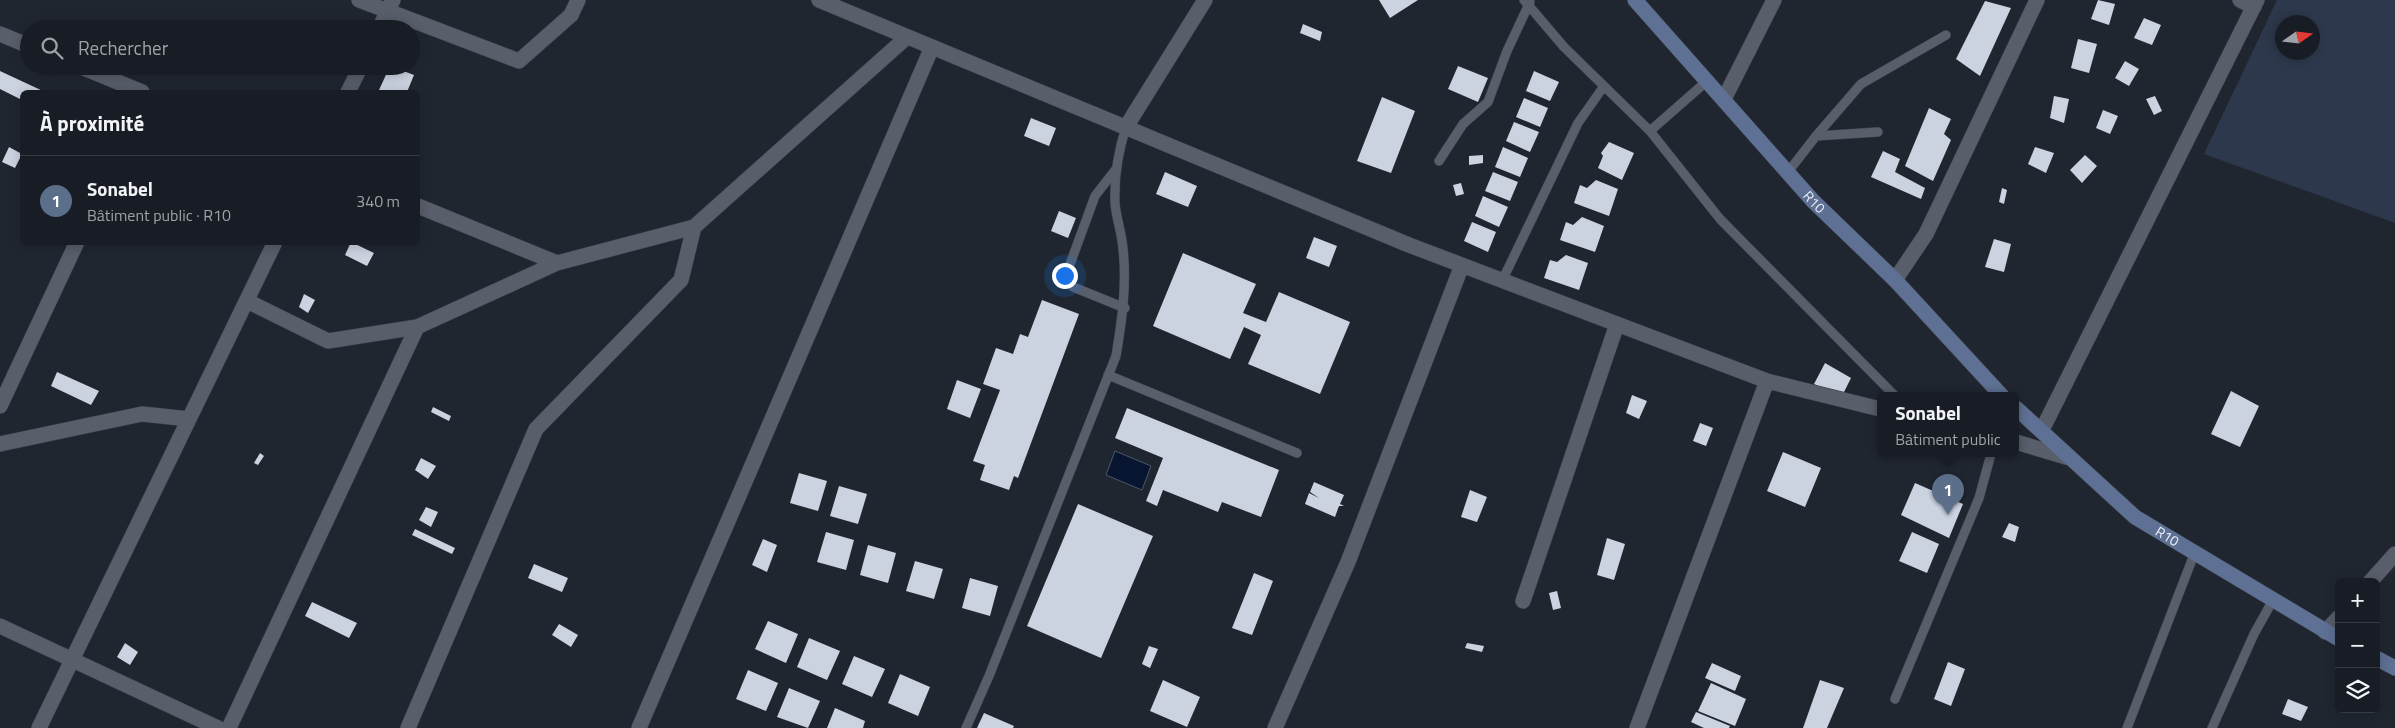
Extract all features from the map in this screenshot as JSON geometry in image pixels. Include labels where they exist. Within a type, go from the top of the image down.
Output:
[{"type":"main road","name":"R10","points":[[1635,0],[1813,201],[1895,280],[1998,392]]},
{"type":"main road","name":"R10","points":[[2019,411],[2042,430],[2066,457],[2135,517],[2162,535],[2195,552],[2335,637]]},
{"type":"main road","points":[[2380,660],[2395,668]]},
{"type":"street","points":[[359,0],[390,6],[519,62],[571,15],[578,0]]},
{"type":"street","points":[[820,0],[1408,245],[1766,380],[1877,408]]},
{"type":"street","points":[[1126,127],[1205,0]]},
{"type":"street","points":[[1724,99],[1774,0]]},
{"type":"street","points":[[1895,280],[1926,234],[2036,0]]},
{"type":"street","points":[[2042,430],[2250,2]]},
{"type":"street","points":[[383,20],[390,6]]},
{"type":"street","points":[[0,34],[20,42]]},
{"type":"street","points":[[247,301],[328,341],[417,327],[557,263],[694,227],[907,36]]},
{"type":"street","points":[[639,728],[932,47]]},
{"type":"street","points":[[101,75],[137,90]]},
{"type":"street","points":[[349,90],[356,75]]},
{"type":"street","points":[[420,207],[557,263]]},
{"type":"street","points":[[408,728],[536,429],[681,280],[694,227]]},
{"type":"street","points":[[0,406],[76,245]]},
{"type":"street","points":[[39,728],[274,245]]},
{"type":"street","points":[[1275,728],[1348,562],[1462,265]]},
{"type":"street","points":[[1523,601],[1617,324]]},
{"type":"street","points":[[229,728],[417,327]]},
{"type":"street","points":[[1637,728],[1766,380]]},
{"type":"street","points":[[0,444],[142,414],[189,419]]},
{"type":"street","points":[[2019,443],[2066,457]]},
{"type":"street","points":[[2374,578],[2395,554]]},
{"type":"street","points":[[2325,632],[2335,621]]},
{"type":"street","points":[[0,626],[218,728]]},
{"type":"lane","points":[[1439,161],[1463,124],[1488,102],[1528,2],[1564,47],[1650,131],[1720,219],[1891,392]]},
{"type":"lane","points":[[1788,172],[1861,84],[1946,35]]},
{"type":"lane","points":[[1650,131],[1707,81]]},
{"type":"lane","points":[[1502,280],[1578,123],[1604,86]]},
{"type":"lane","points":[[966,728],[989,676],[1116,356],[1125,308],[1124,249],[1115,204],[1116,169],[1117,152],[1126,127]]},
{"type":"lane","points":[[1816,136],[1878,132]]},
{"type":"lane","points":[[1116,169],[1095,196],[1069,267],[1069,280],[1073,288],[1125,308]]},
{"type":"lane","points":[[1108,375],[1296,453]]},
{"type":"lane","points":[[1895,699],[1979,498],[1990,457]]},
{"type":"lane","points":[[2127,728],[2195,552]]},
{"type":"lane","points":[[2212,728],[2254,634],[2273,600]]},
{"type":"shaded area","points":[[2277,0],[2395,0],[2395,223],[2204,154]]},
{"type":"shaded area","points":[[1115,451],[1151,466],[1142,490],[1106,475]]},
{"type":"building","points":[[1379,0],[1418,0],[1390,18]]},
{"type":"building","points":[[2098,0],[2115,4],[2109,25],[2091,19]]},
{"type":"building","points":[[1985,1],[2011,8],[1980,76],[1956,59]]},
{"type":"building","points":[[2144,18],[2161,25],[2152,45],[2134,38]]},
{"type":"building","points":[[1303,24],[1322,32],[1320,41],[1300,33]]},
{"type":"building","points":[[2078,39],[2097,44],[2089,73],[2071,68]]},
{"type":"building","points":[[2125,61],[2139,69],[2129,86],[2115,78]]},
{"type":"building","points":[[1458,66],[1488,78],[1478,102],[1448,89]]},
{"type":"building","points":[[0,71],[41,90],[20,90],[20,99],[0,89]]},
{"type":"building","points":[[1534,71],[1559,82],[1550,101],[1526,91]]},
{"type":"building","points":[[386,75],[414,75],[408,90],[379,90]]},
{"type":"building","points":[[2054,96],[2069,99],[2064,123],[2050,118]]},
{"type":"building","points":[[2155,96],[2162,111],[2154,115],[2146,99]]},
{"type":"building","points":[[1382,97],[1415,111],[1391,173],[1357,161]]},
{"type":"building","points":[[1524,98],[1548,108],[1540,127],[1516,117]]},
{"type":"building","points":[[1929,108],[1951,119],[1944,134],[1951,140],[1933,181],[1905,166]]},
{"type":"building","points":[[2103,110],[2118,116],[2110,134],[2096,128]]},
{"type":"building","points":[[1031,118],[1056,128],[1049,146],[1024,136]]},
{"type":"building","points":[[1514,122],[1539,132],[1530,152],[1506,141]]},
{"type":"building","points":[[1609,142],[1634,153],[1622,180],[1598,168],[1603,156],[1601,153]]},
{"type":"building","points":[[9,147],[20,153],[20,158],[15,168],[2,162]]},
{"type":"building","points":[[1503,147],[1528,158],[1520,177],[1495,167]]},
{"type":"building","points":[[2035,147],[2054,153],[2046,173],[2028,164]]},
{"type":"building","points":[[1883,151],[1900,159],[1895,172],[1925,188],[1921,199],[1871,177]]},
{"type":"building","points":[[1483,155],[1483,163],[1469,165],[1469,156]]},
{"type":"building","points":[[2085,155],[2097,166],[2082,183],[2070,170]]},
{"type":"building","points":[[1165,172],[1197,186],[1188,207],[1156,194]]},
{"type":"building","points":[[1493,172],[1518,182],[1510,201],[1485,191]]},
{"type":"building","points":[[1596,180],[1618,189],[1609,216],[1574,203],[1580,185],[1587,188]]},
{"type":"building","points":[[1461,183],[1464,194],[1456,196],[1453,185]]},
{"type":"building","points":[[2002,188],[2007,190],[2004,204],[1999,202]]},
{"type":"building","points":[[1483,196],[1508,207],[1499,227],[1475,216]]},
{"type":"building","points":[[1059,211],[1076,218],[1068,238],[1051,231]]},
{"type":"building","points":[[1582,217],[1604,226],[1595,252],[1560,240],[1566,222],[1573,225]]},
{"type":"building","points":[[1472,222],[1496,232],[1488,252],[1464,241]]},
{"type":"building","points":[[1314,237],[1337,246],[1329,267],[1306,258]]},
{"type":"building","points":[[1994,239],[2011,244],[2004,272],[1985,267]]},
{"type":"building","points":[[350,245],[357,245],[374,253],[367,266],[345,255]]},
{"type":"building","points":[[1183,253],[1256,284],[1243,313],[1266,322],[1279,292],[1350,322],[1320,394],[1248,364],[1261,335],[1244,327],[1230,359],[1153,326]]},
{"type":"building","points":[[1566,255],[1588,263],[1579,290],[1544,278],[1550,260],[1557,262]]},
{"type":"building","points":[[304,294],[315,300],[308,313],[299,307]]},
{"type":"building","points":[[1042,300],[1079,314],[1018,478],[1014,476],[1009,490],[980,480],[985,465],[973,461],[1000,390],[983,384],[996,348],[1013,354],[1020,334],[1028,337]]},
{"type":"building","points":[[1825,363],[1851,378],[1841,398],[1814,384]]},
{"type":"building","points":[[57,372],[99,391],[91,405],[51,386]]},
{"type":"building","points":[[957,380],[981,389],[970,418],[947,409]]},
{"type":"building","points":[[2231,391],[2259,406],[2240,447],[2211,434]]},
{"type":"building","points":[[1632,395],[1647,401],[1639,419],[1626,413]]},
{"type":"building","points":[[433,407],[451,416],[449,421],[431,412]]},
{"type":"building","points":[[1127,408],[1279,470],[1261,517],[1222,502],[1218,512],[1163,490],[1157,506],[1146,501],[1163,458],[1115,438]]},
{"type":"building","points":[[1700,423],[1713,428],[1706,446],[1693,441]]},
{"type":"building","points":[[1783,452],[1821,468],[1805,507],[1767,491]]},
{"type":"building","points":[[260,453],[264,456],[258,465],[254,463]]},
{"type":"building","points":[[421,458],[436,466],[428,479],[415,470]]},
{"type":"building","points":[[799,473],[827,481],[818,511],[790,503]]},
{"type":"building","points":[[1314,482],[1344,495],[1340,504],[1344,506],[1339,506],[1335,517],[1305,504],[1309,493],[1319,498],[1310,492]]},
{"type":"building","points":[[1915,483],[1963,504],[1949,538],[1901,515]]},
{"type":"building","points":[[839,486],[867,494],[858,524],[830,516]]},
{"type":"building","points":[[1470,490],[1487,497],[1477,522],[1461,517]]},
{"type":"building","points":[[1078,504],[1153,536],[1101,658],[1027,626]]},
{"type":"building","points":[[426,507],[438,512],[431,527],[419,520]]},
{"type":"building","points":[[2009,523],[2019,527],[2015,542],[2002,537]]},
{"type":"building","points":[[415,529],[455,548],[452,554],[412,535]]},
{"type":"building","points":[[826,532],[854,540],[846,570],[817,562]]},
{"type":"building","points":[[1912,532],[1939,544],[1927,573],[1899,561]]},
{"type":"building","points":[[1607,538],[1625,544],[1614,580],[1597,575]]},
{"type":"building","points":[[763,539],[777,545],[767,572],[752,565]]},
{"type":"building","points":[[868,545],[896,553],[888,583],[860,575]]},
{"type":"building","points":[[915,561],[943,569],[934,599],[906,591]]},
{"type":"building","points":[[534,564],[568,578],[562,592],[528,578]]},
{"type":"building","points":[[1254,573],[1273,581],[1252,635],[1232,628]]},
{"type":"building","points":[[970,578],[998,586],[990,616],[962,608]]},
{"type":"building","points":[[1557,591],[1561,608],[1553,610],[1549,593]]},
{"type":"building","points":[[312,602],[357,623],[349,638],[305,616]]},
{"type":"building","points":[[768,621],[798,634],[786,663],[755,649]]},
{"type":"building","points":[[559,624],[578,635],[571,647],[552,635]]},
{"type":"building","points":[[809,638],[840,651],[827,680],[797,667]]},
{"type":"building","points":[[125,643],[138,652],[130,665],[117,657]]},
{"type":"building","points":[[1467,643],[1484,646],[1482,652],[1465,648]]},
{"type":"building","points":[[1149,646],[1158,649],[1150,668],[1142,664]]},
{"type":"building","points":[[854,656],[885,669],[872,697],[842,684]]},
{"type":"building","points":[[1948,662],[1965,669],[1951,706],[1934,699]]},
{"type":"building","points":[[1712,663],[1741,676],[1735,691],[1705,678]]},
{"type":"building","points":[[748,670],[778,683],[766,711],[736,699]]},
{"type":"building","points":[[900,674],[930,687],[918,716],[888,703]]},
{"type":"building","points":[[1163,680],[1200,697],[1187,727],[1150,711]]},
{"type":"building","points":[[1820,680],[1844,688],[1827,728],[1803,728]]},
{"type":"building","points":[[1711,683],[1746,699],[1735,726],[1698,711]]},
{"type":"building","points":[[789,688],[820,701],[808,728],[777,717]]},
{"type":"building","points":[[2288,699],[2308,707],[2301,721],[2282,714]]},
{"type":"building","points":[[835,708],[865,721],[863,728],[827,728]]},
{"type":"building","points":[[1696,712],[1730,726],[1729,728],[1704,728],[1691,722]]},
{"type":"building","points":[[984,713],[1014,726],[1013,728],[977,728]]},
{"type":"place","name":"Sonabel","points":[[1948,515]]}]
